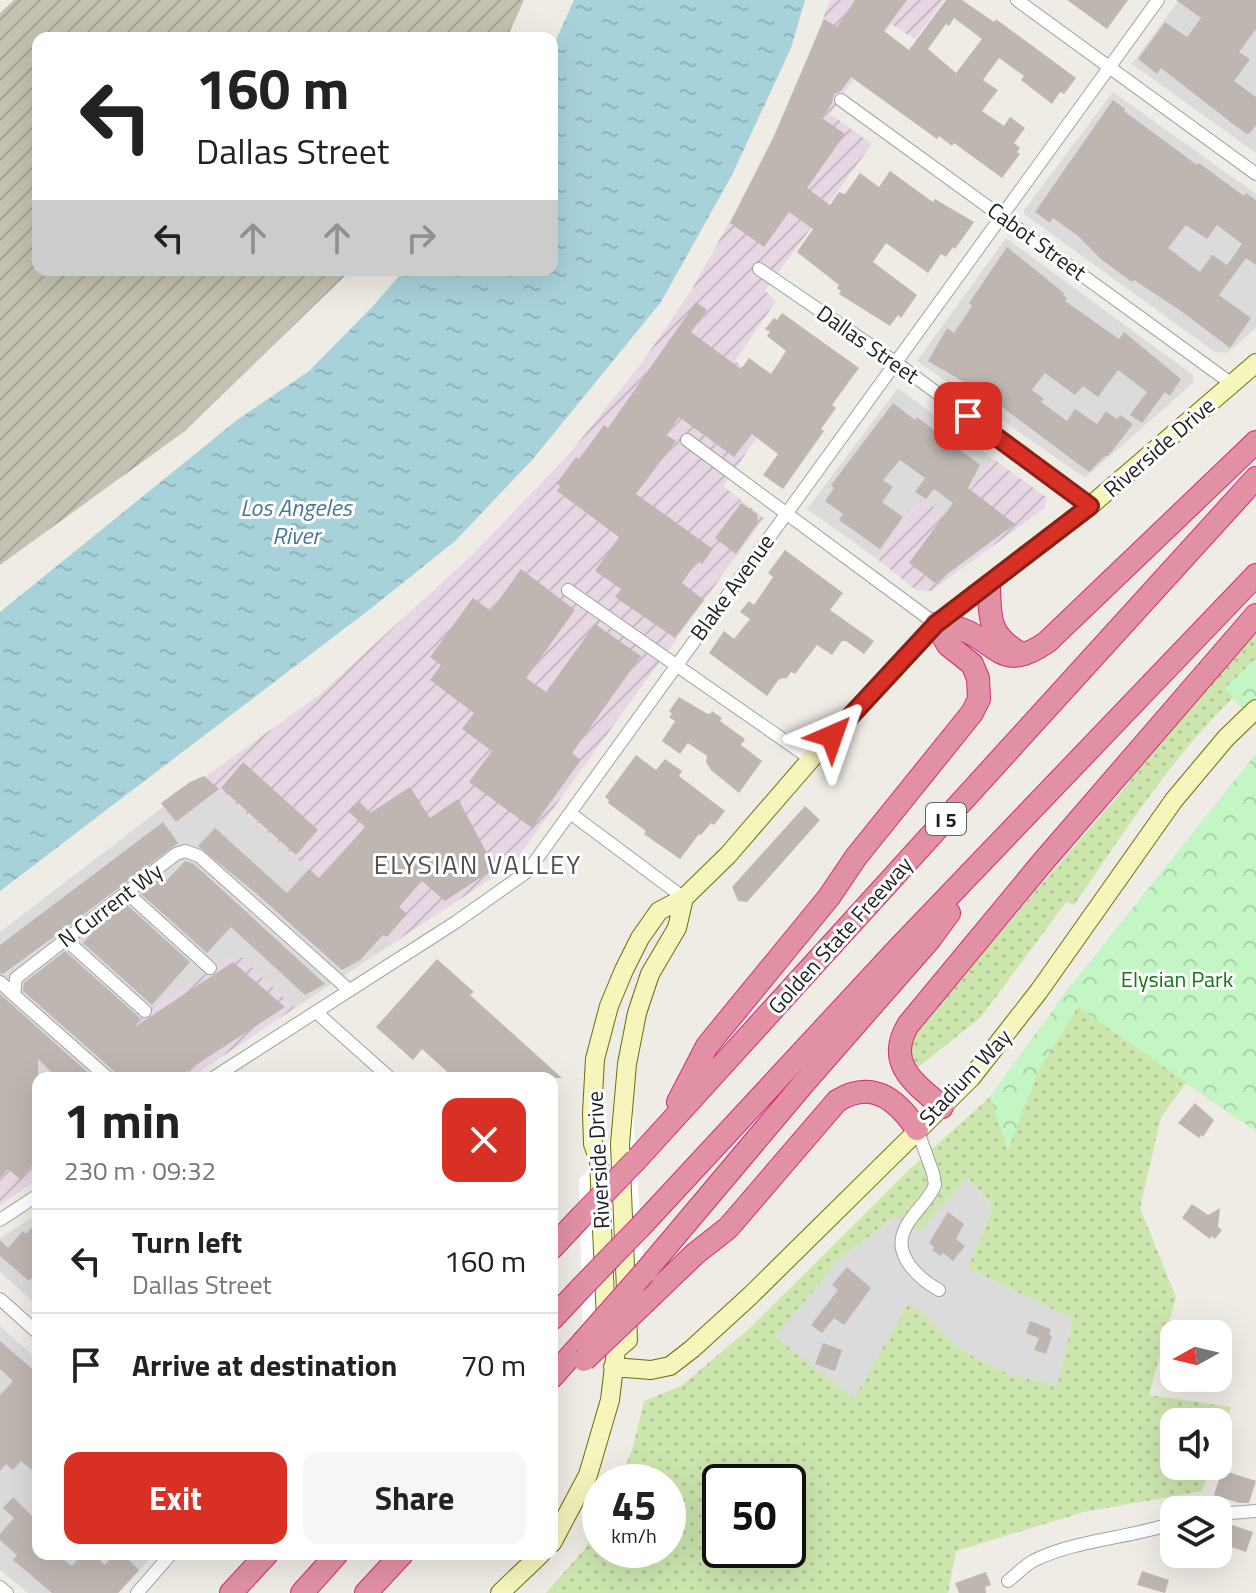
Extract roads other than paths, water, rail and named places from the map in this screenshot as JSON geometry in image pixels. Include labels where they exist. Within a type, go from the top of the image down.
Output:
[{"type":"highway","points":[[936,624],[963,630],[996,651],[1010,655],[1022,654],[1047,642],[1256,442]]},
{"type":"highway","name":"Golden State Freeway","points":[[558,1242],[636,1160],[1256,478]]},
{"type":"highway","name":"I 5","points":[[558,1313],[1256,575]]},
{"type":"highway","points":[[989,586],[990,613],[997,635],[1022,654]]},
{"type":"highway","points":[[942,1107],[910,1078],[902,1066],[899,1051],[901,1037],[908,1025],[1042,863],[1256,615]]},
{"type":"highway","points":[[664,1128],[707,1046],[829,897],[856,857],[972,713],[979,699],[978,678],[972,664],[948,645],[936,624]]},
{"type":"highway","points":[[558,1387],[644,1273],[930,939],[991,853]]},
{"type":"highway","points":[[558,1372],[646,1301],[696,1253],[728,1228],[837,1101],[851,1093],[872,1092],[885,1096],[900,1108],[917,1129]]},
{"type":"highway","points":[[231,1593],[261,1560]]},
{"type":"highway","points":[[302,1593],[332,1560]]},
{"type":"highway","points":[[366,1593],[396,1560]]},
{"type":"main road","name":"Riverside Drive","points":[[558,1532],[588,1475],[610,1400],[614,1358],[607,1343],[599,1160],[593,1144],[595,1059],[609,1006],[640,938],[659,911],[684,898],[728,855],[811,759],[936,624],[1090,506],[1256,363]]},
{"type":"main road","name":"Stadium Way","points":[[614,1358],[651,1370],[670,1366],[739,1306],[971,1078],[1019,1018],[1191,779],[1256,709]]},
{"type":"main road","name":"Riverside Drive","points":[[614,1358],[628,1340],[620,1144],[627,1064],[637,1013],[650,974],[677,928],[684,898]]},
{"type":"main road","points":[[500,1593],[535,1560]]},
{"type":"street","points":[[1017,0],[1256,174]]},
{"type":"street","name":"Blake Avenue","points":[[222,1072],[456,922],[528,871],[1158,0]]},
{"type":"street","name":"Cabot Street","points":[[841,100],[1232,384]]},
{"type":"street","name":"Dallas Street","points":[[759,269],[895,362],[1090,506]]},
{"type":"street","points":[[687,440],[936,624]]},
{"type":"street","points":[[568,590],[811,759]]},
{"type":"street","points":[[570,813],[684,898]]},
{"type":"street","name":"N Current Wy","points":[[14,995],[16,978],[20,973],[176,854],[185,851],[194,853],[349,990]]},
{"type":"street","points":[[126,892],[210,968]]},
{"type":"street","points":[[65,939],[145,1011]]},
{"type":"street","points":[[0,982],[101,1072]]},
{"type":"street","points":[[316,1012],[383,1072]]},
{"type":"street","points":[[917,1129],[935,1185],[902,1235],[902,1247],[913,1269],[939,1290]]},
{"type":"street","points":[[0,1220],[32,1199]]},
{"type":"street","points":[[0,1299],[32,1328]]},
{"type":"street","points":[[1232,1513],[1256,1511]]},
{"type":"street","points":[[1008,1581],[1031,1562],[1054,1553],[1160,1528]]},
{"type":"street","points":[[137,1593],[166,1560]]},
{"type":"street","points":[[0,1587],[7,1593]]},
{"type":"water","name":"Los Angeles River","points":[[574,0],[805,0],[791,48],[732,175],[661,302],[533,459],[455,541],[0,891],[0,612],[237,420],[309,371],[399,276],[558,276],[558,36]]},
{"type":"district","name":"ELYSIAN VALLEY","points":[[478,864]]},
{"type":"park label","name":"Elysian Park","points":[[1177,979]]}]
